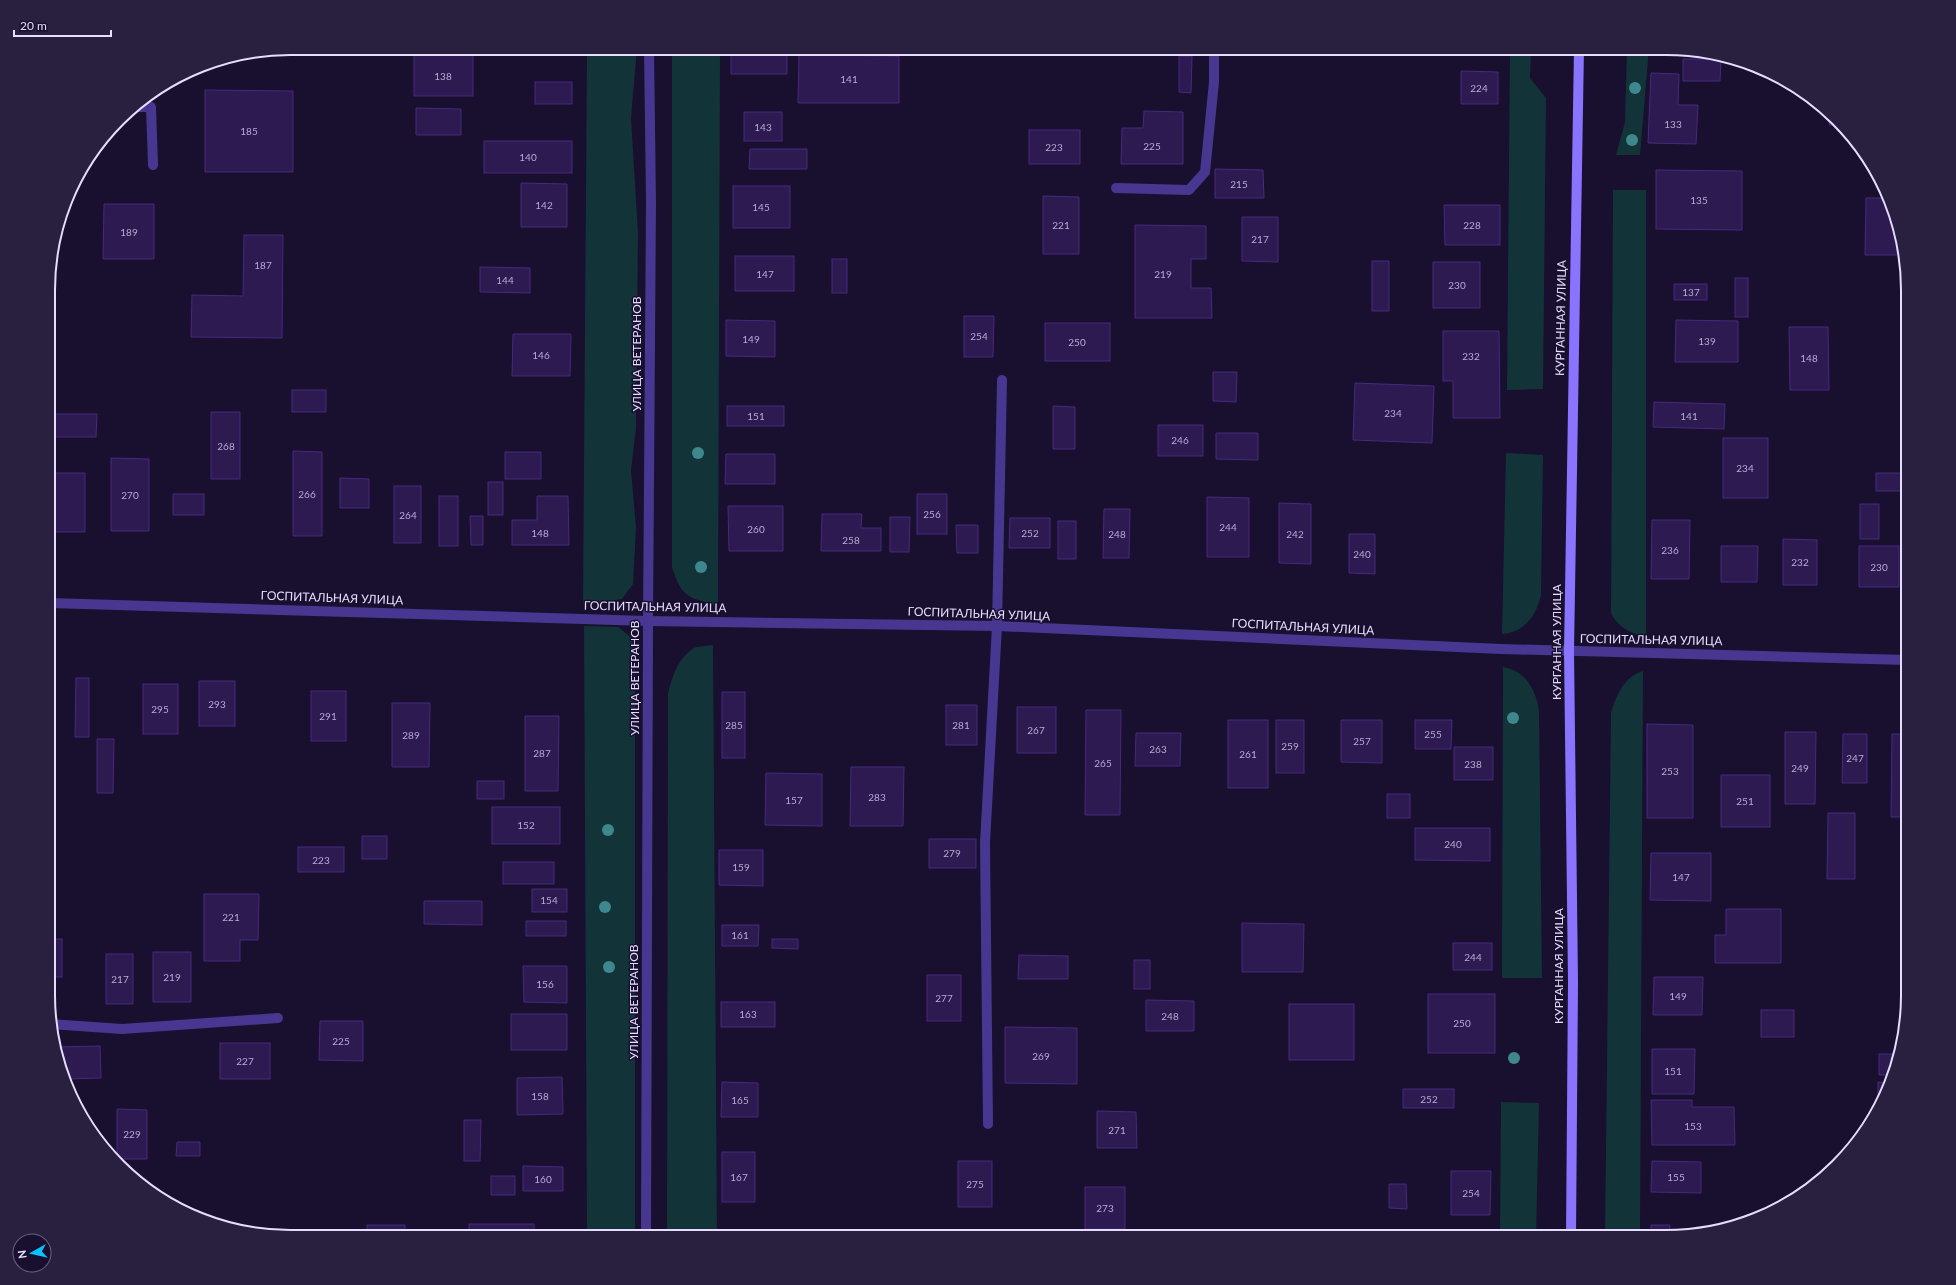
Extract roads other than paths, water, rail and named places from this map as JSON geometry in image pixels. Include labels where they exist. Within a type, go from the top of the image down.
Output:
[{"type":"street","name":"УЛИЦА ВЕТЕРАНОВ","points":[[646,1230],[651,203],[649,55]]},
{"type":"street","points":[[1116,188],[1189,190],[1205,172],[1214,82],[1214,55]]},
{"type":"street","name":"КУРГАННАЯ УЛИЦА","points":[[1571,1230],[1572,974],[1569,651],[1579,55]]},
{"type":"street","points":[[143,107],[151,107],[153,165]]},
{"type":"street","points":[[988,1124],[985,843],[997,626],[1002,380]]},
{"type":"street","name":"ГОСПИТАЛЬНАЯ УЛИЦА","points":[[55,603],[648,621],[997,626],[1501,650],[1901,660]]},
{"type":"street","points":[[57,1024],[122,1029],[278,1018]]}]
